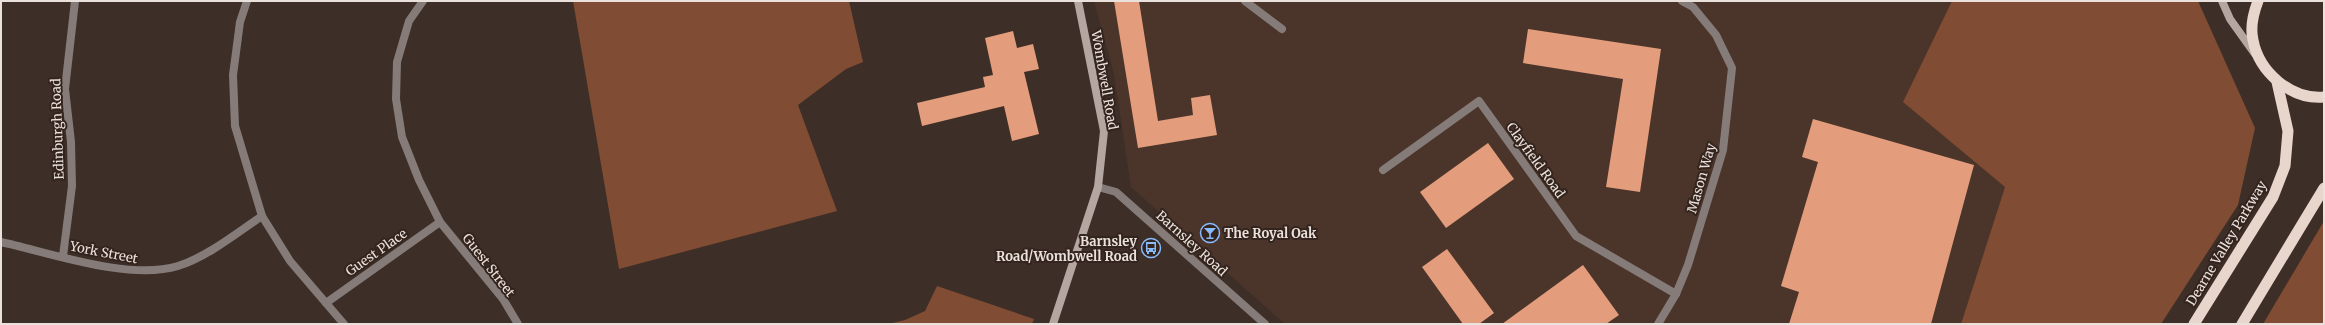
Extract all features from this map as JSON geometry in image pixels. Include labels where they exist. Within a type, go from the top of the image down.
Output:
[{"type":"highway","points":[[2258,1],[2252,16],[2253,40],[2262,63],[2278,82],[2296,93],[2324,97]]},
{"type":"highway","name":"Dearne Valley Parkway","points":[[2194,324],[2274,197],[2285,166],[2288,131],[2278,82]]},
{"type":"highway","points":[[2242,324],[2324,188]]},
{"type":"main road","name":"Wombwell Road","points":[[1053,324],[1098,187],[1104,131],[1078,1]]},
{"type":"main road","points":[[2222,1],[2230,19],[2262,63]]},
{"type":"street","name":"Edinburgh Road","points":[[62,256],[72,186],[71,142],[65,89],[75,1]]},
{"type":"street","points":[[247,1],[240,22],[233,75],[236,126],[262,216],[290,261],[344,324]]},
{"type":"street","name":"Guest Street","points":[[423,1],[409,21],[397,62],[396,99],[402,137],[419,180],[440,222],[503,298],[518,324]]},
{"type":"street","points":[[1245,1],[1282,29]]},
{"type":"street","name":"Mason Way","points":[[1658,324],[1676,294],[1688,265],[1723,150],[1732,68],[1716,35],[1694,7],[1682,1]]},
{"type":"street","name":"Clayfield Road","points":[[1382,170],[1479,101],[1576,236],[1676,294]]},
{"type":"street","name":"Barnsley Road","points":[[1098,187],[1116,192],[1265,324]]},
{"type":"street","name":"York Street","points":[[1,242],[104,266],[142,271],[178,266],[216,247],[262,216]]},
{"type":"street","name":"Guest Place","points":[[326,303],[440,222]]},
{"type":"shaded area","points":[[573,1],[849,1],[863,62],[846,69],[798,105],[837,211],[619,269]]},
{"type":"shaded area","points":[[1094,1],[1952,1],[1904,102],[2005,187],[1961,324],[1285,324],[1131,187],[1114,74]]},
{"type":"shaded area","points":[[1952,1],[2198,1],[2255,128],[2238,205],[2161,324],[1961,324],[2005,187],[1903,102]]},
{"type":"shaded area","points":[[2324,221],[2324,324],[2263,324]]},
{"type":"shaded area","points":[[937,286],[1034,319],[1032,324],[888,324],[905,320],[925,311]]},
{"type":"building","points":[[1114,1],[1139,1],[1158,121],[1193,115],[1191,98],[1210,95],[1217,135],[1138,148]]},
{"type":"building","points":[[1528,29],[1661,49],[1640,192],[1606,187],[1623,79],[1523,63]]},
{"type":"building","points":[[1013,31],[1017,48],[1033,44],[1039,69],[1024,72],[1039,134],[1012,141],[1004,106],[922,126],[917,103],[985,87],[983,77],[993,75],[985,38]]},
{"type":"building","points":[[1813,119],[1974,165],[1931,324],[1789,324],[1799,292],[1781,286],[1818,162],[1802,157]]},
{"type":"building","points":[[1488,143],[1514,179],[1446,228],[1420,192]]},
{"type":"building","points":[[1447,249],[1494,313],[1479,324],[1463,324],[1422,267]]},
{"type":"building","points":[[1583,265],[1619,315],[1606,324],[1502,324]]},
{"type":"place","name":"The Royal Oak","points":[[1210,233]]},
{"type":"place","name":"Barnsley Road/Wombwell Road","points":[[1151,248]]}]
